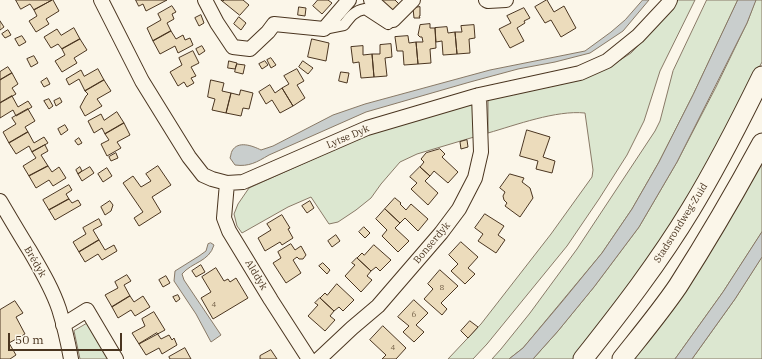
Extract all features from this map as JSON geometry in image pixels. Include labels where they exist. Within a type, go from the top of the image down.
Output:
[{"type":"main road","name":"Stadsrondweg-Zuid","points":[[583,359],[631,298],[691,210],[740,122],[762,76]]},
{"type":"main road","points":[[622,359],[677,286],[738,186],[762,143]]},
{"type":"street","name":"Lytse Dyk","points":[[102,0],[142,81],[188,157],[204,175],[219,182],[227,183],[243,182],[367,128],[479,95],[580,73],[607,60],[638,36],[670,0]]},
{"type":"street","points":[[205,0],[217,23],[233,47],[250,49],[268,32],[274,24],[324,29],[344,25],[353,14],[361,9],[365,9],[388,24],[413,0]]},
{"type":"street","points":[[324,29],[349,0]]},
{"type":"street","points":[[371,0],[393,20]]},
{"type":"street","points":[[486,0],[506,0]]},
{"type":"street","name":"Bonserdyk","points":[[319,359],[378,306],[441,233],[459,209],[475,178],[481,152],[479,95]]},
{"type":"street","name":"Alddyk","points":[[227,183],[224,218],[229,231],[309,359]]},
{"type":"street","name":"Brédyk","points":[[0,202],[46,280],[59,309],[71,359]]},
{"type":"street","points":[[63,325],[87,310],[116,359]]},
{"type":"green space","points":[[677,0],[695,0],[660,71],[644,121],[627,155],[599,199],[567,246],[473,359],[448,359],[481,324],[551,234],[592,177],[593,170],[585,113],[549,116],[523,122],[488,133],[488,99],[617,62],[631,53],[660,23]]},
{"type":"green space","points":[[707,0],[738,0],[693,95],[659,162],[632,209],[602,253],[523,348],[509,359],[492,359],[530,313],[577,249],[655,131],[660,121],[673,71]]},
{"type":"green space","points":[[756,0],[762,0],[762,62],[706,169],[656,249],[574,359],[533,359],[594,287],[639,227],[677,162],[716,87],[747,23]]},
{"type":"green space","points":[[473,101],[474,137],[417,154],[400,162],[371,198],[338,222],[329,224],[311,197],[288,207],[242,233],[237,226],[234,214],[238,204],[249,188],[353,140]]},
{"type":"green space","points":[[762,163],[762,232],[723,292],[675,359],[632,359],[714,245]]},
{"type":"green space","points":[[762,257],[762,359],[692,359],[735,299]]},
{"type":"green space","points":[[88,323],[111,359],[80,359],[74,331]]},
{"type":"shaded area","points":[[643,0],[649,0],[623,31],[590,53],[518,69],[366,112],[249,165],[235,165],[230,158],[232,151],[238,146],[246,145],[261,150],[273,146],[333,115],[365,104],[490,70],[585,51],[625,20]]},
{"type":"shaded area","points":[[738,0],[756,0],[747,23],[677,162],[639,227],[594,287],[533,359],[509,359],[523,348],[602,253],[632,209],[659,162],[693,95]]},
{"type":"shaded area","points":[[762,232],[762,257],[735,299],[692,359],[675,359],[723,292]]},
{"type":"shaded area","points":[[211,243],[214,245],[212,251],[182,274],[184,280],[221,335],[211,342],[196,314],[174,281],[175,271],[206,251],[208,244]]},
{"type":"building","points":[[16,0],[52,0],[34,10],[30,4],[21,9]]},
{"type":"building","points":[[53,0],[59,11],[46,19],[49,24],[36,32],[29,21],[37,16],[34,10]]},
{"type":"building","points":[[136,0],[167,0],[146,11],[143,4],[139,6]]},
{"type":"building","points":[[221,0],[243,0],[249,5],[240,15]]},
{"type":"building","points":[[318,0],[328,0],[332,3],[322,14],[313,6]]},
{"type":"building","points":[[381,0],[395,0],[399,4],[393,11]]},
{"type":"building","points":[[547,0],[554,12],[564,6],[576,28],[561,37],[551,20],[545,23],[535,7]]},
{"type":"building","points":[[172,6],[176,12],[172,14],[174,19],[167,23],[171,31],[153,41],[147,28],[161,20],[158,14]]},
{"type":"building","points":[[299,7],[306,8],[305,16],[298,15]]},
{"type":"building","points":[[420,7],[420,18],[414,18],[413,8]]},
{"type":"building","points":[[524,8],[530,18],[524,21],[525,23],[517,28],[524,41],[510,48],[499,29],[511,23],[507,16]]},
{"type":"building","points":[[201,15],[204,23],[199,26],[195,18]]},
{"type":"building","points":[[239,17],[246,23],[241,30],[234,24]]},
{"type":"building","points":[[0,21],[4,27],[0,30]]},
{"type":"building","points":[[430,24],[430,28],[435,28],[436,48],[430,49],[431,63],[418,64],[416,42],[423,42],[422,37],[418,35],[420,25]]},
{"type":"building","points":[[474,25],[475,38],[469,39],[470,53],[457,54],[455,32],[462,32],[461,26]]},
{"type":"building","points":[[447,27],[448,33],[455,32],[457,54],[443,55],[442,41],[436,42],[435,28]]},
{"type":"building","points":[[74,28],[80,39],[62,49],[58,44],[51,48],[44,37],[57,29],[61,35]]},
{"type":"building","points":[[8,30],[11,35],[5,38],[2,34]]},
{"type":"building","points":[[171,31],[176,39],[183,35],[185,40],[190,38],[193,45],[178,53],[175,46],[160,54],[153,41]]},
{"type":"building","points":[[22,36],[26,42],[19,46],[15,39]]},
{"type":"building","points":[[408,36],[409,43],[416,42],[418,64],[404,65],[403,51],[397,51],[395,37]]},
{"type":"building","points":[[80,39],[87,50],[74,58],[77,63],[62,72],[55,61],[65,55],[62,49]]},
{"type":"building","points":[[312,39],[329,43],[326,61],[308,57]]},
{"type":"building","points":[[391,44],[392,57],[385,58],[387,76],[374,77],[372,54],[380,54],[380,45]]},
{"type":"building","points":[[202,46],[205,51],[199,55],[196,49]]},
{"type":"building","points":[[363,46],[363,55],[372,54],[374,77],[361,78],[359,62],[353,63],[351,47]]},
{"type":"building","points":[[193,51],[199,63],[191,67],[196,76],[191,78],[194,83],[187,87],[184,82],[178,86],[170,72],[182,65],[179,58]]},
{"type":"building","points":[[34,56],[38,63],[31,67],[27,59]]},
{"type":"building","points":[[271,58],[276,65],[271,68],[267,60]]},
{"type":"building","points":[[229,61],[237,63],[235,69],[228,68]]},
{"type":"building","points":[[265,61],[268,65],[262,69],[259,64]]},
{"type":"building","points":[[303,61],[313,68],[308,74],[299,67]]},
{"type":"building","points":[[237,64],[245,65],[243,74],[235,72]]},
{"type":"building","points":[[8,67],[12,73],[0,80],[0,72]]},
{"type":"building","points":[[98,69],[104,80],[85,91],[79,79],[69,85],[66,79],[81,70],[84,76]]},
{"type":"building","points":[[297,69],[304,81],[297,85],[305,98],[293,106],[282,88],[289,84],[284,76]]},
{"type":"building","points":[[341,72],[349,73],[347,83],[339,81]]},
{"type":"building","points":[[12,73],[18,84],[12,88],[16,94],[0,103],[0,80]]},
{"type":"building","points":[[47,78],[50,84],[44,87],[41,82]]},
{"type":"building","points":[[104,80],[111,91],[97,99],[102,106],[85,116],[80,107],[88,94],[85,91]]},
{"type":"building","points":[[211,80],[224,83],[222,91],[231,93],[226,113],[212,110],[215,99],[208,97]]},
{"type":"building","points":[[270,85],[275,93],[282,88],[293,106],[280,113],[272,100],[266,104],[259,92]]},
{"type":"building","points":[[241,90],[253,93],[249,109],[243,108],[241,116],[226,113],[231,93],[239,95]]},
{"type":"building","points":[[12,96],[18,107],[28,101],[32,107],[16,116],[13,110],[0,118],[0,103]]},
{"type":"building","points":[[60,98],[62,102],[56,106],[54,101]]},
{"type":"building","points":[[49,99],[53,106],[49,109],[44,101]]},
{"type":"building","points":[[28,109],[35,121],[25,127],[28,132],[9,143],[3,132],[16,124],[12,118]]},
{"type":"building","points":[[117,112],[124,123],[105,134],[102,128],[94,133],[88,121],[101,114],[104,120]]},
{"type":"building","points":[[124,123],[130,135],[117,142],[121,148],[107,156],[101,144],[109,140],[105,134]]},
{"type":"building","points":[[65,125],[68,130],[61,135],[58,129]]},
{"type":"building","points":[[527,130],[550,137],[543,157],[555,161],[552,173],[536,169],[538,161],[520,156]]},
{"type":"building","points":[[28,132],[34,143],[44,137],[48,143],[32,152],[29,146],[16,154],[9,143]]},
{"type":"building","points":[[79,138],[82,143],[78,145],[75,141]]},
{"type":"building","points":[[467,140],[468,147],[461,149],[460,142]]},
{"type":"building","points":[[45,145],[48,151],[41,155],[48,166],[29,176],[23,166],[36,158],[32,152]]},
{"type":"building","points":[[440,149],[445,154],[442,157],[458,172],[448,183],[434,171],[430,176],[420,167],[424,162],[421,159],[426,153]]},
{"type":"building","points":[[116,153],[118,158],[111,161],[109,157]]},
{"type":"building","points":[[48,166],[52,172],[59,167],[66,178],[53,186],[49,180],[36,188],[29,176]]},
{"type":"building","points":[[158,166],[171,185],[152,197],[161,212],[139,226],[134,218],[143,212],[123,183],[133,176],[141,187],[151,181],[146,174]]},
{"type":"building","points":[[80,167],[82,171],[78,174],[76,170]]},
{"type":"building","points":[[90,167],[94,173],[82,181],[78,174]]},
{"type":"building","points":[[420,167],[430,176],[425,181],[438,193],[428,205],[411,189],[417,183],[410,177]]},
{"type":"building","points":[[107,168],[112,176],[103,182],[98,174]]},
{"type":"building","points":[[510,174],[524,178],[522,182],[530,188],[533,198],[520,217],[505,206],[507,203],[503,196],[505,192],[500,188]]},
{"type":"building","points":[[69,185],[72,190],[66,194],[69,199],[49,210],[43,200]]},
{"type":"building","points":[[395,198],[406,210],[411,204],[428,219],[418,231],[405,218],[400,223],[385,209]]},
{"type":"building","points":[[69,199],[72,203],[78,200],[81,205],[55,220],[49,210]]},
{"type":"building","points":[[110,201],[113,205],[111,211],[105,215],[101,207]]},
{"type":"building","points":[[310,201],[314,208],[307,213],[302,206]]},
{"type":"building","points":[[385,209],[400,223],[395,228],[409,241],[398,252],[382,236],[387,230],[376,219]]},
{"type":"building","points":[[485,214],[504,226],[498,235],[505,240],[496,253],[478,241],[483,234],[475,228]]},
{"type":"building","points":[[282,215],[290,228],[288,229],[293,238],[282,245],[280,242],[265,251],[258,238],[271,230],[267,224]]},
{"type":"building","points":[[99,219],[102,225],[93,230],[99,240],[79,252],[73,242],[86,234],[83,228]]},
{"type":"building","points":[[364,227],[370,233],[365,238],[359,232]]},
{"type":"building","points":[[336,235],[340,241],[332,247],[328,241]]},
{"type":"building","points":[[99,240],[105,250],[114,245],[117,251],[102,260],[98,254],[85,262],[79,252]]},
{"type":"building","points":[[461,242],[478,257],[468,268],[475,274],[465,284],[451,271],[458,264],[449,255]]},
{"type":"building","points":[[291,244],[295,250],[301,246],[306,255],[303,259],[299,259],[297,257],[293,260],[301,273],[286,283],[273,263],[281,258],[278,252]]},
{"type":"building","points":[[374,245],[391,260],[380,271],[376,267],[371,271],[357,258],[362,253],[364,255]]},
{"type":"building","points":[[357,258],[371,271],[367,276],[372,280],[361,292],[345,276],[355,265],[352,263]]},
{"type":"building","points":[[323,263],[330,270],[327,274],[319,266]]},
{"type":"building","points":[[201,265],[205,272],[196,277],[192,271]]},
{"type":"building","points":[[216,268],[224,281],[228,279],[230,282],[236,278],[248,298],[213,319],[201,298],[211,292],[202,277]]},
{"type":"building","points":[[440,270],[458,286],[441,303],[447,309],[442,315],[424,299],[433,289],[428,284]]},
{"type":"building","points":[[127,275],[131,281],[124,285],[130,296],[112,307],[105,295],[118,288],[115,282]]},
{"type":"building","points":[[166,276],[170,283],[163,287],[159,280]]},
{"type":"building","points":[[337,284],[354,300],[343,311],[339,307],[334,311],[320,298],[325,293],[327,295]]},
{"type":"building","points":[[178,295],[180,299],[176,302],[173,297]]},
{"type":"building","points":[[130,296],[134,302],[143,296],[150,307],[135,316],[131,310],[118,318],[112,307]]},
{"type":"building","points":[[320,298],[334,311],[330,316],[335,320],[325,331],[308,316],[318,305],[315,303]]},
{"type":"building","points":[[414,300],[428,313],[416,325],[424,332],[414,342],[403,332],[409,326],[398,317]]},
{"type":"building","points":[[15,301],[23,313],[16,317],[25,334],[9,343],[16,355],[10,359],[0,359],[0,310]]},
{"type":"building","points":[[154,312],[165,330],[139,344],[132,333],[145,326],[142,319]]},
{"type":"building","points":[[470,321],[478,327],[468,338],[461,331]]},
{"type":"building","points":[[383,326],[406,348],[396,359],[382,359],[386,355],[370,340]]},
{"type":"building","points":[[157,333],[161,339],[169,335],[172,340],[174,338],[177,345],[162,354],[159,348],[146,355],[139,344]]},
{"type":"building","points":[[185,348],[191,359],[170,359],[169,357]]},
{"type":"building","points":[[271,350],[277,359],[260,359],[260,356]]}]
